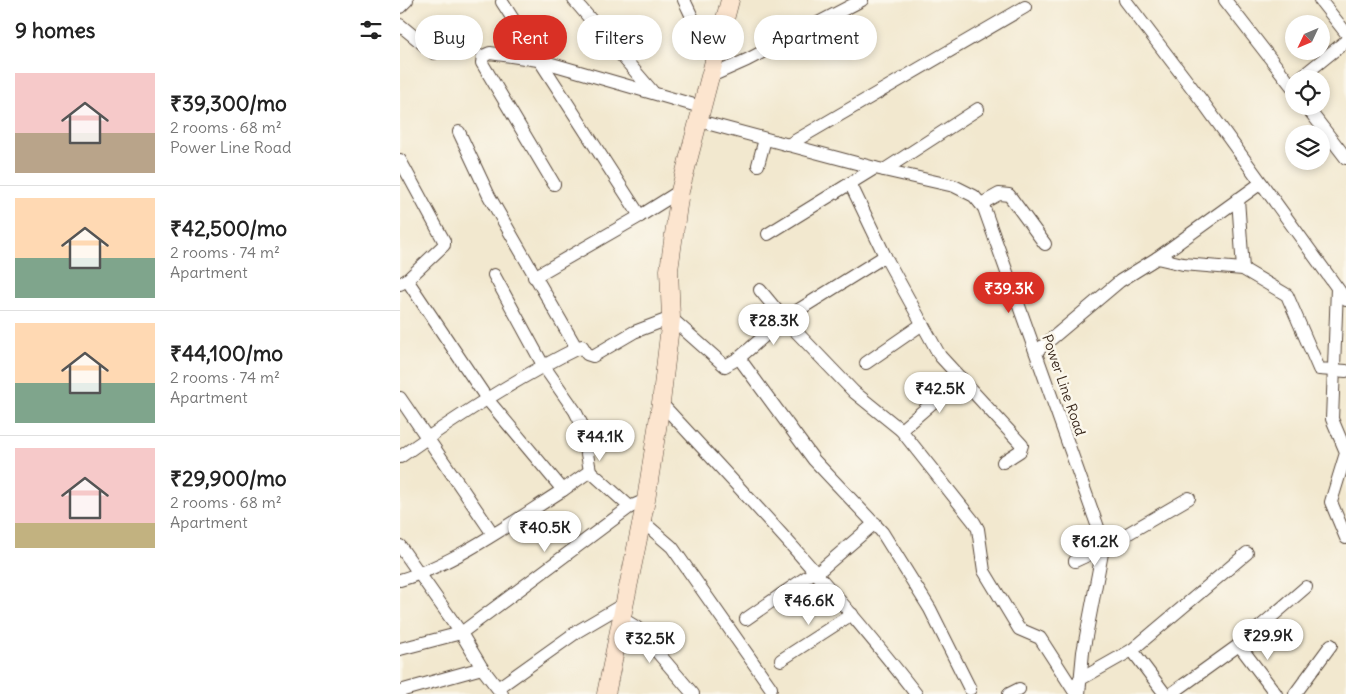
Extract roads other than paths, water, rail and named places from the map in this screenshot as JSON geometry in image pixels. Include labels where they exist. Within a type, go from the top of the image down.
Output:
[{"type":"street","points":[[400,7],[407,0]]},
{"type":"street","points":[[574,0],[652,92]]},
{"type":"street","points":[[684,0],[713,70]]},
{"type":"street","points":[[606,694],[642,521],[638,504],[661,403],[671,318],[669,270],[680,191],[730,0]]},
{"type":"street","points":[[713,70],[747,60],[862,0]]},
{"type":"street","points":[[1125,0],[1346,300]]},
{"type":"street","points":[[1225,0],[1285,73]]},
{"type":"street","points":[[1320,0],[1346,33]]},
{"type":"street","points":[[502,2],[510,15]]},
{"type":"street","points":[[788,145],[1025,7]]},
{"type":"street","points":[[400,25],[415,37]]},
{"type":"street","points":[[1311,70],[1346,41]]},
{"type":"street","name":"Power Line Road","points":[[493,53],[483,56],[482,62],[554,184]]},
{"type":"street","points":[[538,60],[640,216]]},
{"type":"street","name":"Power Line Road","points":[[538,60],[652,92],[700,114],[765,139],[954,186],[974,196],[981,204],[991,224],[1100,533],[1103,548],[1078,694]]},
{"type":"street","points":[[768,234],[978,110]]},
{"type":"street","points":[[1313,115],[1346,158]]},
{"type":"street","points":[[459,132],[489,196],[577,349]]},
{"type":"street","points":[[758,165],[765,139]]},
{"type":"street","points":[[400,160],[444,241],[444,245],[403,282],[487,399],[562,490]]},
{"type":"street","points":[[1036,351],[1120,281],[1156,258],[1261,183]]},
{"type":"street","points":[[850,184],[885,256],[940,356],[1022,445],[1020,451],[1003,462]]},
{"type":"street","points":[[534,277],[680,191]]},
{"type":"street","points":[[981,204],[999,194],[1009,195],[1045,244]]},
{"type":"street","points":[[1238,199],[1243,269]]},
{"type":"street","points":[[671,318],[725,366],[739,358],[784,319],[885,256]]},
{"type":"street","points":[[1156,258],[1183,264],[1243,269],[1287,295],[1319,369],[1346,371]]},
{"type":"street","points":[[494,275],[543,365],[582,424],[590,471],[638,504]]},
{"type":"street","points":[[1337,288],[1332,419],[1346,453],[1331,502],[1346,538]]},
{"type":"street","points":[[760,290],[784,319],[854,392],[901,430],[974,522],[980,538],[984,571],[1019,629],[1025,633],[1035,634],[1040,638],[1078,694]]},
{"type":"street","points":[[400,457],[487,399],[543,365],[582,346],[587,354],[593,356],[634,332],[671,318]]},
{"type":"street","points":[[866,364],[921,324]]},
{"type":"street","points":[[739,358],[814,460],[875,523],[930,609],[970,689]]},
{"type":"street","points":[[901,430],[961,378]]},
{"type":"street","points":[[400,398],[493,534]]},
{"type":"street","points":[[661,403],[852,614],[916,694]]},
{"type":"street","points":[[400,580],[420,574],[493,534],[590,471]]},
{"type":"street","points":[[1076,561],[1103,548],[1189,498]]},
{"type":"street","points":[[400,649],[460,633],[638,504]]},
{"type":"street","points":[[642,521],[672,547],[771,688]]},
{"type":"street","points":[[746,619],[815,573],[875,523]]},
{"type":"street","points":[[400,546],[482,668],[500,691],[578,631],[622,611]]},
{"type":"street","points":[[1079,680],[1132,650],[1247,553]]},
{"type":"street","points":[[1172,694],[1239,645],[1306,587]]},
{"type":"street","points":[[622,611],[693,694]]},
{"type":"street","points":[[781,660],[852,614]]},
{"type":"street","points":[[1239,645],[1276,694]]},
{"type":"street","points":[[1295,694],[1331,645]]},
{"type":"street","points":[[1132,650],[1165,694]]},
{"type":"street","points":[[400,691],[482,668]]}]
